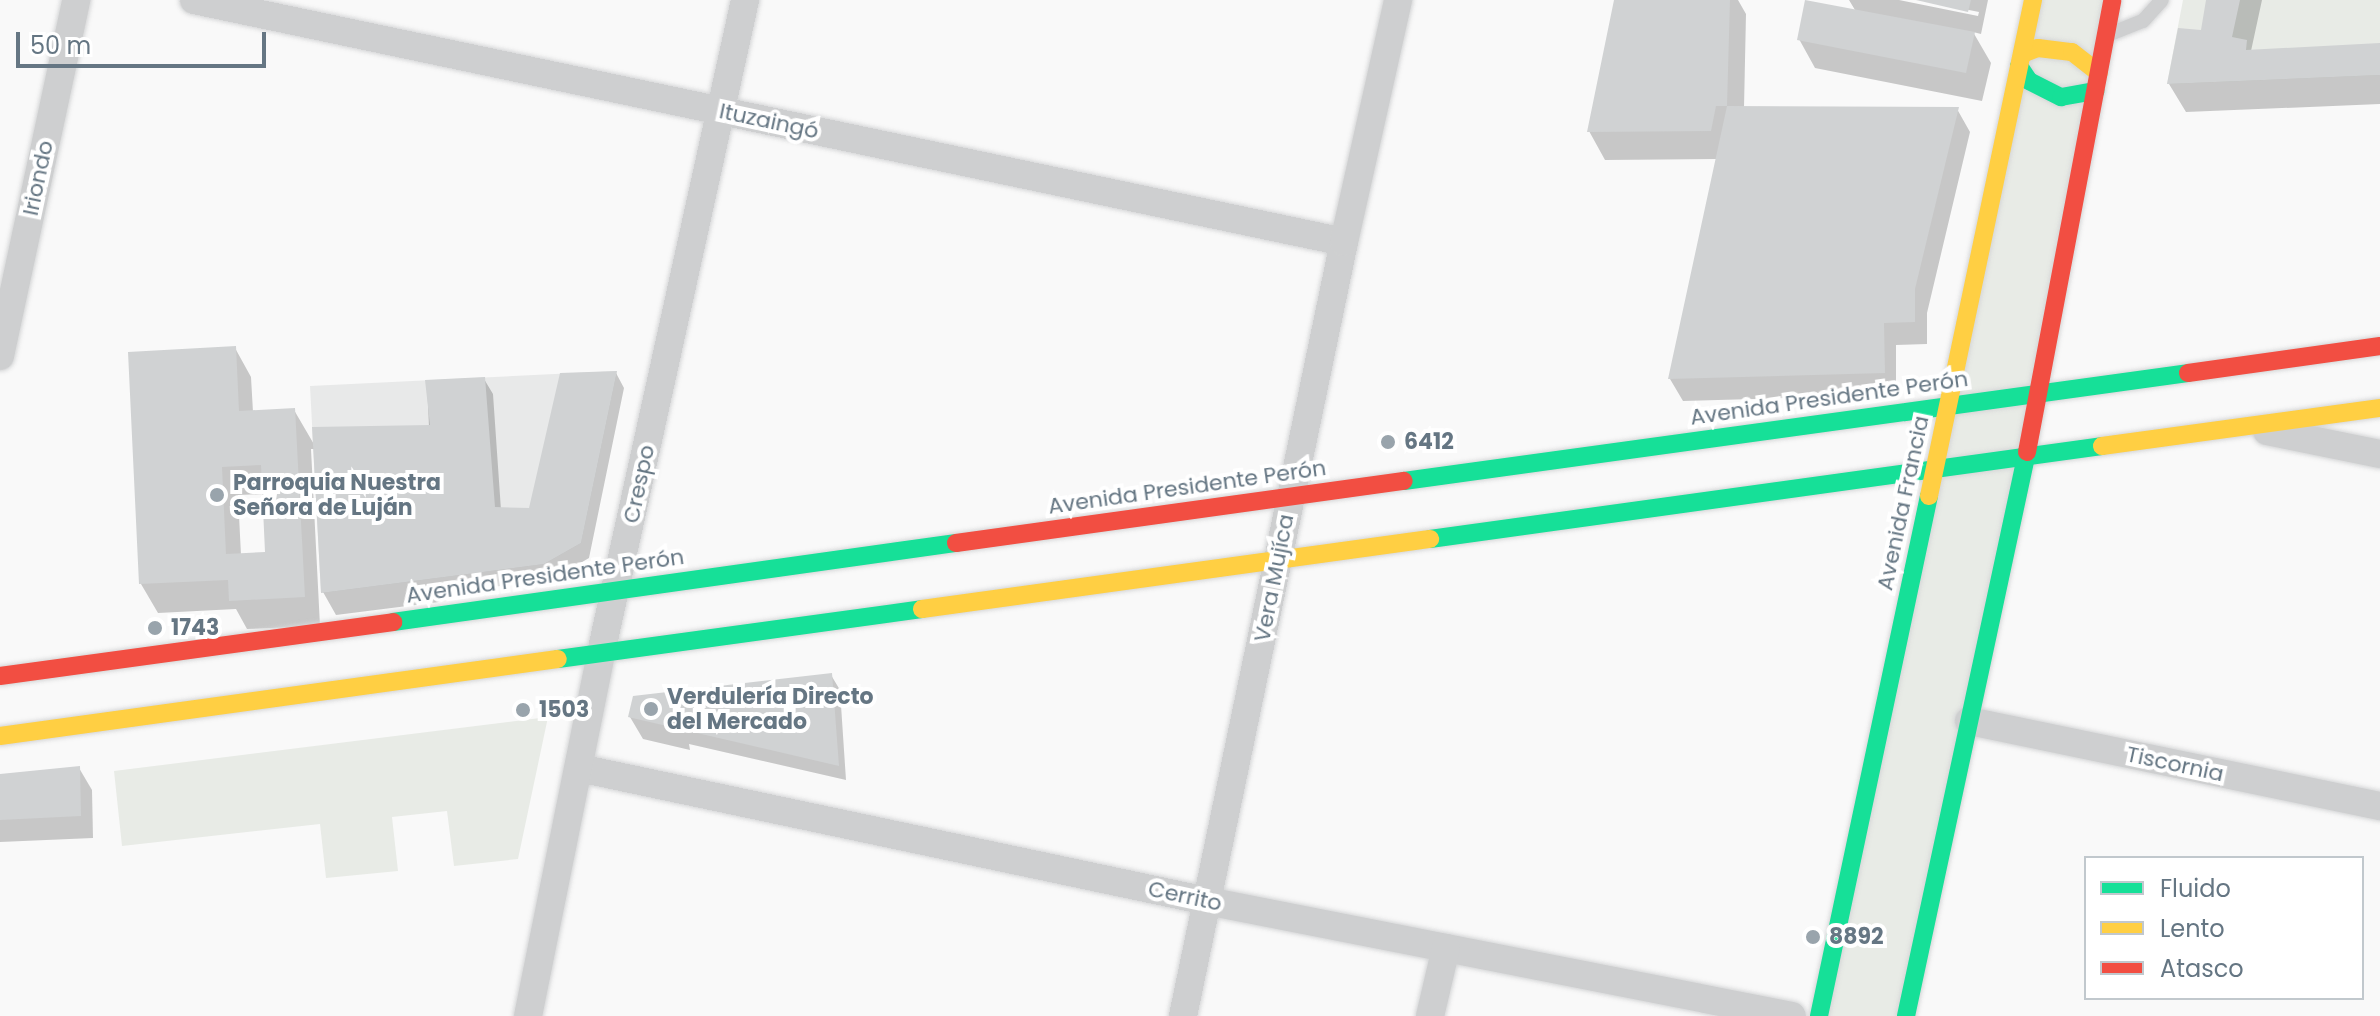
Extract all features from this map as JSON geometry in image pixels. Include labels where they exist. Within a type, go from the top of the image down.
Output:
[{"type":"main road","name":"Avenida Francia","points":[[1819,1016],[2033,0]]},
{"type":"main road","points":[[1906,1016],[2040,393],[2112,0]]},
{"type":"main road","points":[[2038,48],[2072,52],[2097,82],[2061,97],[2029,81],[2020,60],[2038,48]]},
{"type":"main road","name":"Avenida Presidente Perón","points":[[0,676],[2380,346]]},
{"type":"main road","points":[[0,736],[2380,408]]},
{"type":"street","name":"Iriondo","points":[[0,356],[6,300],[76,0]]},
{"type":"street","name":"Ituzaingó","points":[[194,0],[1344,242]]},
{"type":"street","name":"Crespo","points":[[528,1016],[601,653],[745,0]]},
{"type":"street","name":"Vera Mujíca","points":[[1183,1016],[1290,497],[1398,0]]},
{"type":"street","points":[[2244,426],[2380,454]]},
{"type":"street","name":"Tiscornia","points":[[1969,721],[2380,806]]},
{"type":"street","name":"Cerrito","points":[[579,768],[1207,901],[1792,1016]]},
{"type":"street","points":[[1430,1016],[1446,948]]},
{"type":"lane","points":[[2106,36],[2143,21],[2162,0]]},
{"type":"shaded area","points":[[2033,0],[2112,0],[1906,1016],[1819,1016]]},
{"type":"shaded area","points":[[2183,0],[2380,0],[2380,75],[2167,84]]},
{"type":"shaded area","points":[[617,371],[581,543],[544,564],[321,593],[310,386]]},
{"type":"shaded area","points":[[548,717],[518,859],[454,866],[447,811],[392,817],[398,871],[326,878],[320,824],[122,846],[114,771]]},
{"type":"building","points":[[1614,0],[1730,0],[1727,106],[1716,106],[1711,131],[1587,132]]},
{"type":"building","points":[[1805,0],[1975,32],[1966,73],[1797,40]]},
{"type":"building","points":[[1916,0],[1971,0],[1968,12]]},
{"type":"building","points":[[2206,0],[2240,0],[2232,37],[2247,40],[2246,50],[2380,43],[2380,75],[2167,84],[2178,28],[2201,30]]},
{"type":"building","points":[[1727,106],[1959,107],[1915,289],[1915,322],[1884,323],[1885,373],[1668,379]]},
{"type":"building","name":"Parroquia Nuestra Señora de Luján","points":[[236,346],[239,411],[295,408],[305,597],[229,601],[228,580],[139,584],[128,352]],"holes":[[[261,465],[265,552],[226,554],[222,467]]]},
{"type":"building","points":[[617,371],[581,543],[544,564],[321,593],[312,427],[430,425],[425,380],[485,377],[495,507],[529,508],[560,373]]},
{"type":"building","points":[[832,673],[839,766],[628,717],[633,696]]},
{"type":"building","points":[[80,766],[81,816],[0,820],[0,774]]},
{"type":"traffic: fast","points":[[2019,66],[2029,81],[2061,97],[2095,91]]},
{"type":"traffic: fast","points":[[1404,481],[2188,373]]},
{"type":"traffic: fast","points":[[1430,539],[2102,446]]},
{"type":"traffic: fast","points":[[1906,1016],[2027,452]]},
{"type":"traffic: fast","points":[[1819,1016],[1929,496]]},
{"type":"traffic: fast","points":[[393,622],[956,543]]},
{"type":"traffic: fast","points":[[558,659],[922,609]]},
{"type":"traffic: slow","points":[[1929,496],[2033,0]]},
{"type":"traffic: slow","points":[[2022,54],[2038,48],[2072,52],[2099,73]]},
{"type":"traffic: slow","points":[[2102,446],[2380,408]]},
{"type":"traffic: slow","points":[[922,609],[1430,539]]},
{"type":"traffic: slow","points":[[0,736],[558,659]]},
{"type":"traffic: jam","points":[[2027,452],[2112,0]]},
{"type":"traffic: jam","points":[[2188,373],[2380,346]]},
{"type":"traffic: jam","points":[[956,543],[1404,481]]},
{"type":"traffic: jam","points":[[0,676],[393,622]]},
{"type":"place","name":"6412","points":[[1388,442]]},
{"type":"place","name":"Parroquia Nuestra Señora de Luján","points":[[217,495]]},
{"type":"place","name":"1743","points":[[155,628]]},
{"type":"place","name":"Verdulería Directo del Mercado","points":[[651,709]]},
{"type":"place","name":"1503","points":[[523,710]]},
{"type":"place","name":"8892","points":[[1813,937]]}]
